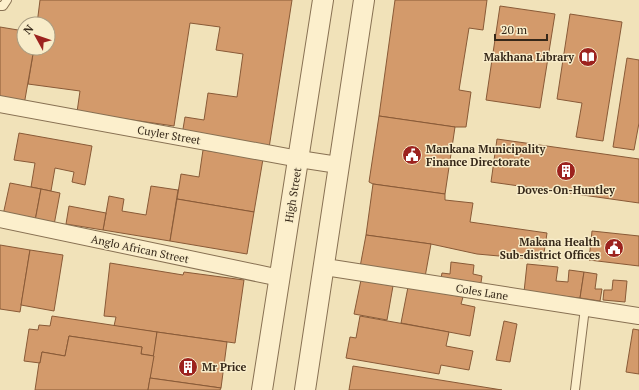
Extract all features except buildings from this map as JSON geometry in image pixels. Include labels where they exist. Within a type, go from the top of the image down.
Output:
[{"type":"street","name":"High Street","points":[[262,390],[323,0]]},
{"type":"street","points":[[305,390],[364,0]]},
{"type":"street","name":"Cuyler Street","points":[[0,104],[338,165]]},
{"type":"street","name":"Anglo African Street","points":[[0,219],[280,278]]},
{"type":"street","name":"Coles Lane","points":[[324,267],[639,316]]},
{"type":"lane","points":[[0,6],[3,6],[7,0]]},
{"type":"lane","points":[[575,390],[585,308]]},
{"type":"place","name":"Makhana Library","points":[[588,57]]},
{"type":"place","name":"Mankana Municipality Finance Directorate","points":[[412,155]]},
{"type":"place","name":"Doves-On-Huntley","points":[[566,171]]},
{"type":"place","name":"Makana Health Sub-district Offices","points":[[614,248]]},
{"type":"place","name":"Mr Price","points":[[188,367]]}]
